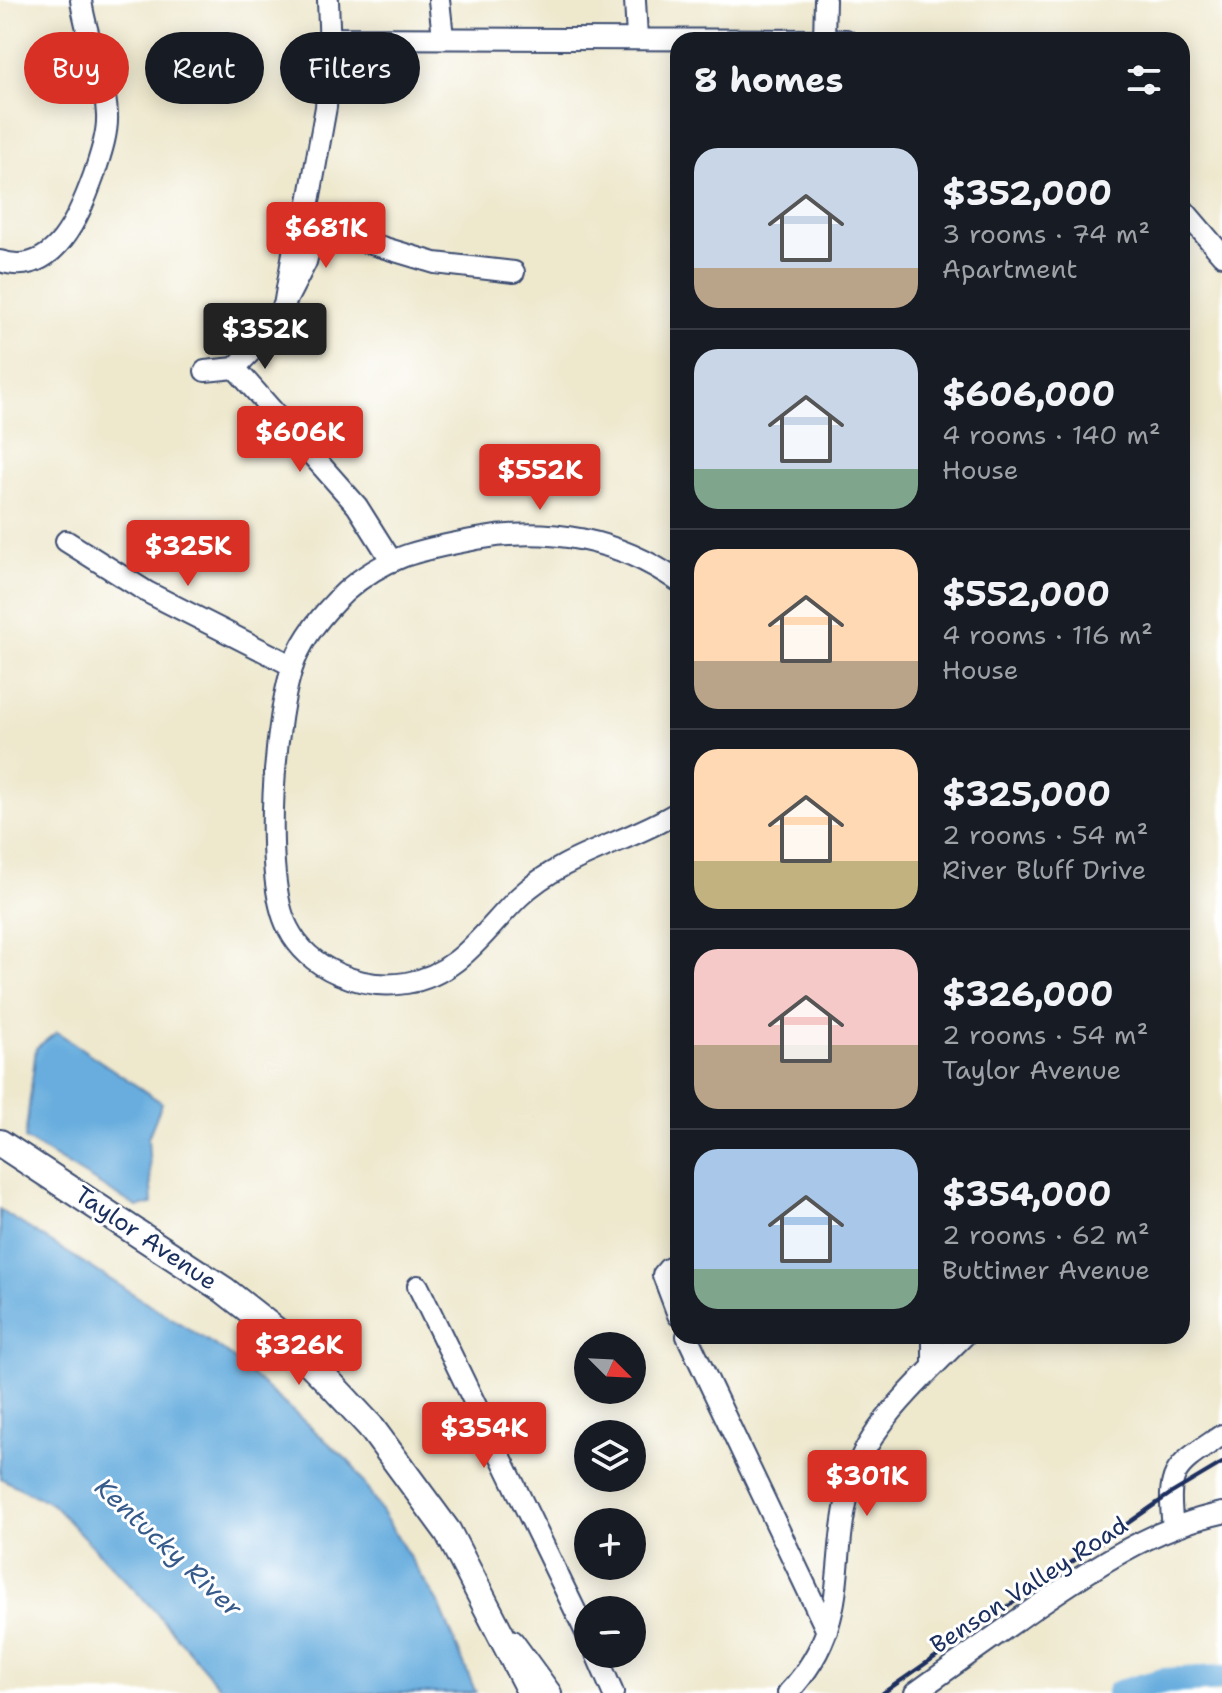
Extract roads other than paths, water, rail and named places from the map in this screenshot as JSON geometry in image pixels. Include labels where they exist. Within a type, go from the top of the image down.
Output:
[{"type":"main road","name":"Taylor Avenue","points":[[0,1143],[224,1290],[285,1338],[370,1426],[448,1532],[531,1693]]},
{"type":"street","points":[[0,261],[25,263],[54,249],[72,228],[101,154],[108,120],[105,87],[84,22],[81,0]]},
{"type":"street","points":[[328,0],[330,32]]},
{"type":"street","points":[[439,0],[443,37]]},
{"type":"street","points":[[635,0],[637,38]]},
{"type":"street","points":[[824,32],[825,0]]},
{"type":"street","points":[[420,37],[670,39]]},
{"type":"street","points":[[205,371],[235,368],[270,332],[284,306],[293,253],[305,224],[326,104]]},
{"type":"street","points":[[1190,217],[1222,255]]},
{"type":"street","points":[[305,224],[435,263],[514,272]]},
{"type":"street","points":[[235,368],[357,506],[391,560]]},
{"type":"street","points":[[670,576],[638,557],[611,547],[557,534],[531,533],[441,546],[391,560],[361,579],[331,607],[305,641],[293,666],[284,702],[275,786],[274,850],[284,920],[298,943],[321,965],[352,980],[398,984],[426,979],[443,971],[475,946],[536,882],[575,859],[670,816]]},
{"type":"street","points":[[66,541],[147,592],[293,666]]},
{"type":"street","points":[[670,1269],[663,1275],[670,1295]]},
{"type":"street","points":[[418,1286],[574,1608]]},
{"type":"street","points":[[691,1344],[827,1631]]},
{"type":"street","points":[[933,1344],[933,1367]]},
{"type":"street","points":[[788,1693],[819,1653],[827,1631],[837,1591],[846,1505],[858,1463],[877,1432],[956,1344]]},
{"type":"street","points":[[1173,1527],[1172,1478],[1197,1452],[1222,1435]]},
{"type":"street","name":"Benson Valley Road","points":[[915,1693],[1120,1552],[1173,1527],[1222,1513]]},
{"type":"street","points":[[498,1627],[523,1651],[551,1693]]},
{"type":"street","points":[[602,1668],[613,1693]]},
{"type":"water","points":[[57,1032],[162,1103],[148,1138],[152,1204],[137,1207],[25,1139],[36,1048]]},
{"type":"water","name":"Kentucky River","points":[[0,1210],[227,1353],[352,1464],[440,1606],[476,1693],[225,1693],[153,1609],[52,1504],[0,1478]]},
{"type":"waterway","points":[[1119,1693],[1163,1681],[1222,1678]]},
{"type":"railway","points":[[883,1693],[1170,1494],[1222,1463]]}]
